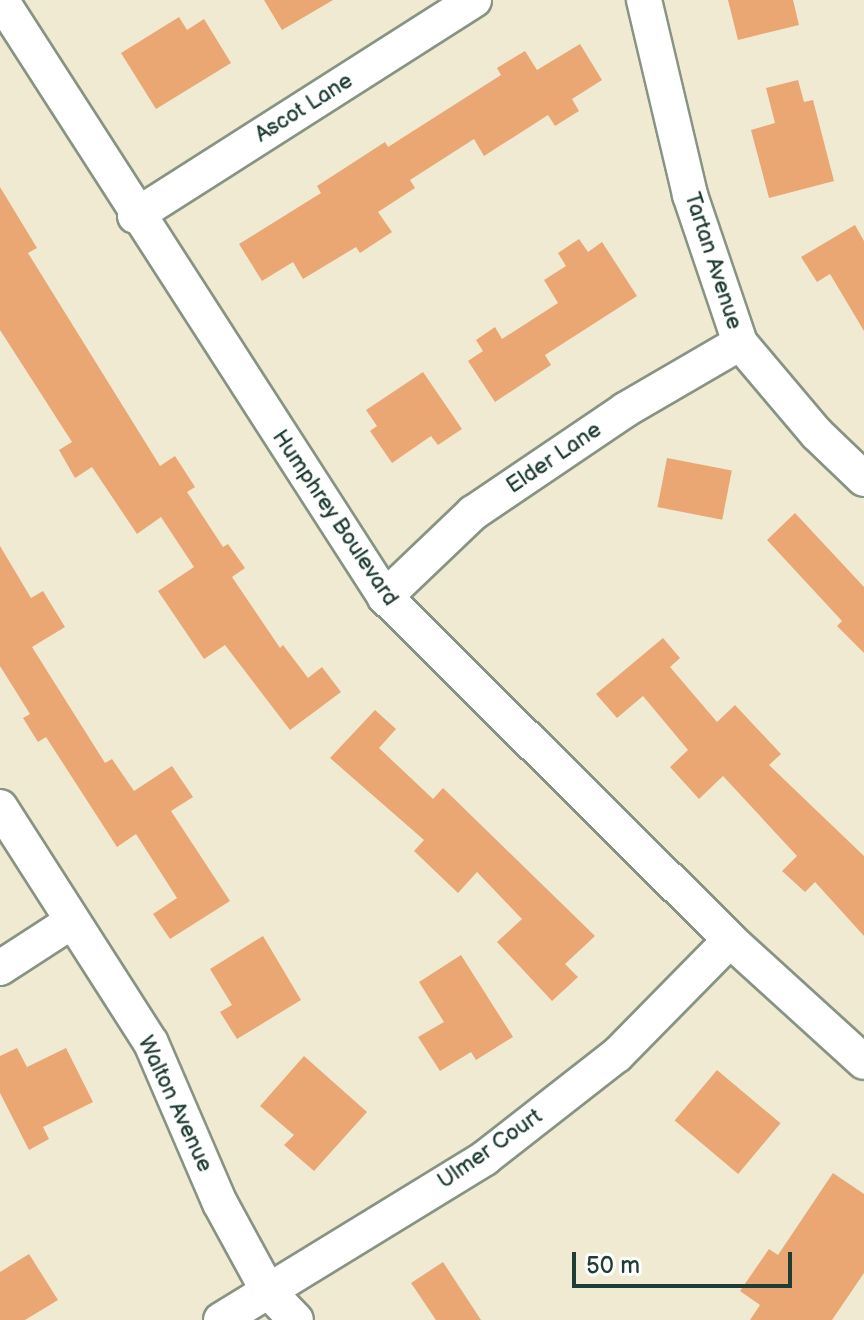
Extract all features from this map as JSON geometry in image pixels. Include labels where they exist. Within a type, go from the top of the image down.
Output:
[{"type":"street","name":"Humphrey Boulevard","points":[[1,0],[135,216],[385,597],[730,940],[864,1062]]},
{"type":"street","name":"Ascot Lane","points":[[135,216],[474,0]]},
{"type":"street","name":"Tartan Avenue","points":[[644,0],[690,195],[740,343],[817,434],[864,479]]},
{"type":"street","name":"Elder Lane","points":[[385,597],[473,513],[625,410],[740,343]]},
{"type":"street","name":"Walton Avenue","points":[[0,807],[151,1043],[220,1203],[268,1291],[296,1320]]},
{"type":"street","points":[[0,968],[71,922]]},
{"type":"street","name":"Ulmer Court","points":[[221,1320],[485,1158],[617,1055],[730,940]]},
{"type":"building","points":[[264,0],[333,0],[282,30]]},
{"type":"building","points":[[728,0],[793,0],[799,25],[738,40]]},
{"type":"building","points":[[179,17],[187,30],[204,19],[231,63],[156,109],[121,53]]},
{"type":"building","points":[[580,44],[602,80],[572,99],[579,111],[555,126],[548,115],[484,156],[474,139],[410,180],[415,188],[378,212],[392,232],[360,253],[356,247],[303,279],[293,262],[262,281],[239,244],[321,193],[317,186],[385,142],[388,147],[501,75],[497,68],[525,51],[537,70]]},
{"type":"building","points":[[798,80],[804,102],[813,100],[834,181],[769,198],[751,130],[775,123],[766,88]]},
{"type":"building","points":[[0,187],[37,248],[28,253],[160,466],[175,456],[195,487],[187,492],[223,547],[228,544],[245,568],[232,577],[280,648],[283,645],[308,678],[322,667],[341,692],[290,730],[225,645],[204,659],[158,591],[194,567],[161,517],[137,534],[92,467],[75,478],[59,450],[72,442],[0,330]]},
{"type":"building","points":[[855,225],[864,241],[864,331],[830,274],[817,282],[801,257]]},
{"type":"building","points":[[579,239],[588,252],[602,242],[637,296],[545,355],[551,365],[495,402],[468,361],[483,351],[476,340],[495,327],[502,339],[558,303],[544,280],[566,266],[558,253]]},
{"type":"building","points":[[423,372],[462,429],[438,445],[431,436],[392,463],[370,431],[377,426],[366,410]]},
{"type":"building","points":[[667,458],[732,471],[722,520],[657,507]]},
{"type":"building","points":[[795,513],[864,587],[864,653],[837,626],[842,621],[767,540]]},
{"type":"building","points":[[0,546],[31,598],[43,591],[65,627],[32,647],[105,763],[112,759],[134,791],[172,766],[193,797],[171,811],[230,901],[170,939],[153,914],[177,898],[136,834],[117,847],[46,737],[38,742],[23,718],[30,714],[0,666]]},
{"type":"building","points":[[663,638],[680,658],[670,667],[717,722],[735,705],[781,754],[769,765],[864,856],[864,936],[815,882],[805,892],[782,871],[797,856],[723,776],[699,799],[670,767],[688,750],[643,696],[617,718],[596,694]]},
{"type":"building","points":[[375,710],[396,729],[379,748],[433,799],[443,788],[595,936],[565,964],[578,977],[552,1001],[497,942],[522,919],[477,872],[458,893],[414,851],[424,840],[330,758]]},
{"type":"building","points":[[263,936],[301,1000],[237,1039],[220,1012],[232,1005],[210,969]]},
{"type":"building","points":[[461,955],[513,1037],[476,1060],[471,1052],[440,1071],[418,1037],[444,1022],[419,982]]},
{"type":"building","points":[[17,1048],[27,1067],[66,1048],[93,1102],[43,1127],[49,1139],[29,1150],[0,1093],[0,1056]]},
{"type":"building","points":[[304,1056],[367,1112],[314,1171],[284,1145],[294,1135],[260,1106]]},
{"type":"building","points":[[717,1070],[781,1123],[738,1174],[675,1121]]},
{"type":"building","points":[[833,1173],[864,1194],[864,1273],[832,1320],[750,1320],[760,1305],[740,1291],[769,1249],[778,1255]]},
{"type":"building","points":[[29,1254],[58,1300],[25,1320],[0,1320],[0,1272]]},
{"type":"building","points":[[443,1262],[481,1320],[436,1320],[411,1283]]}]
